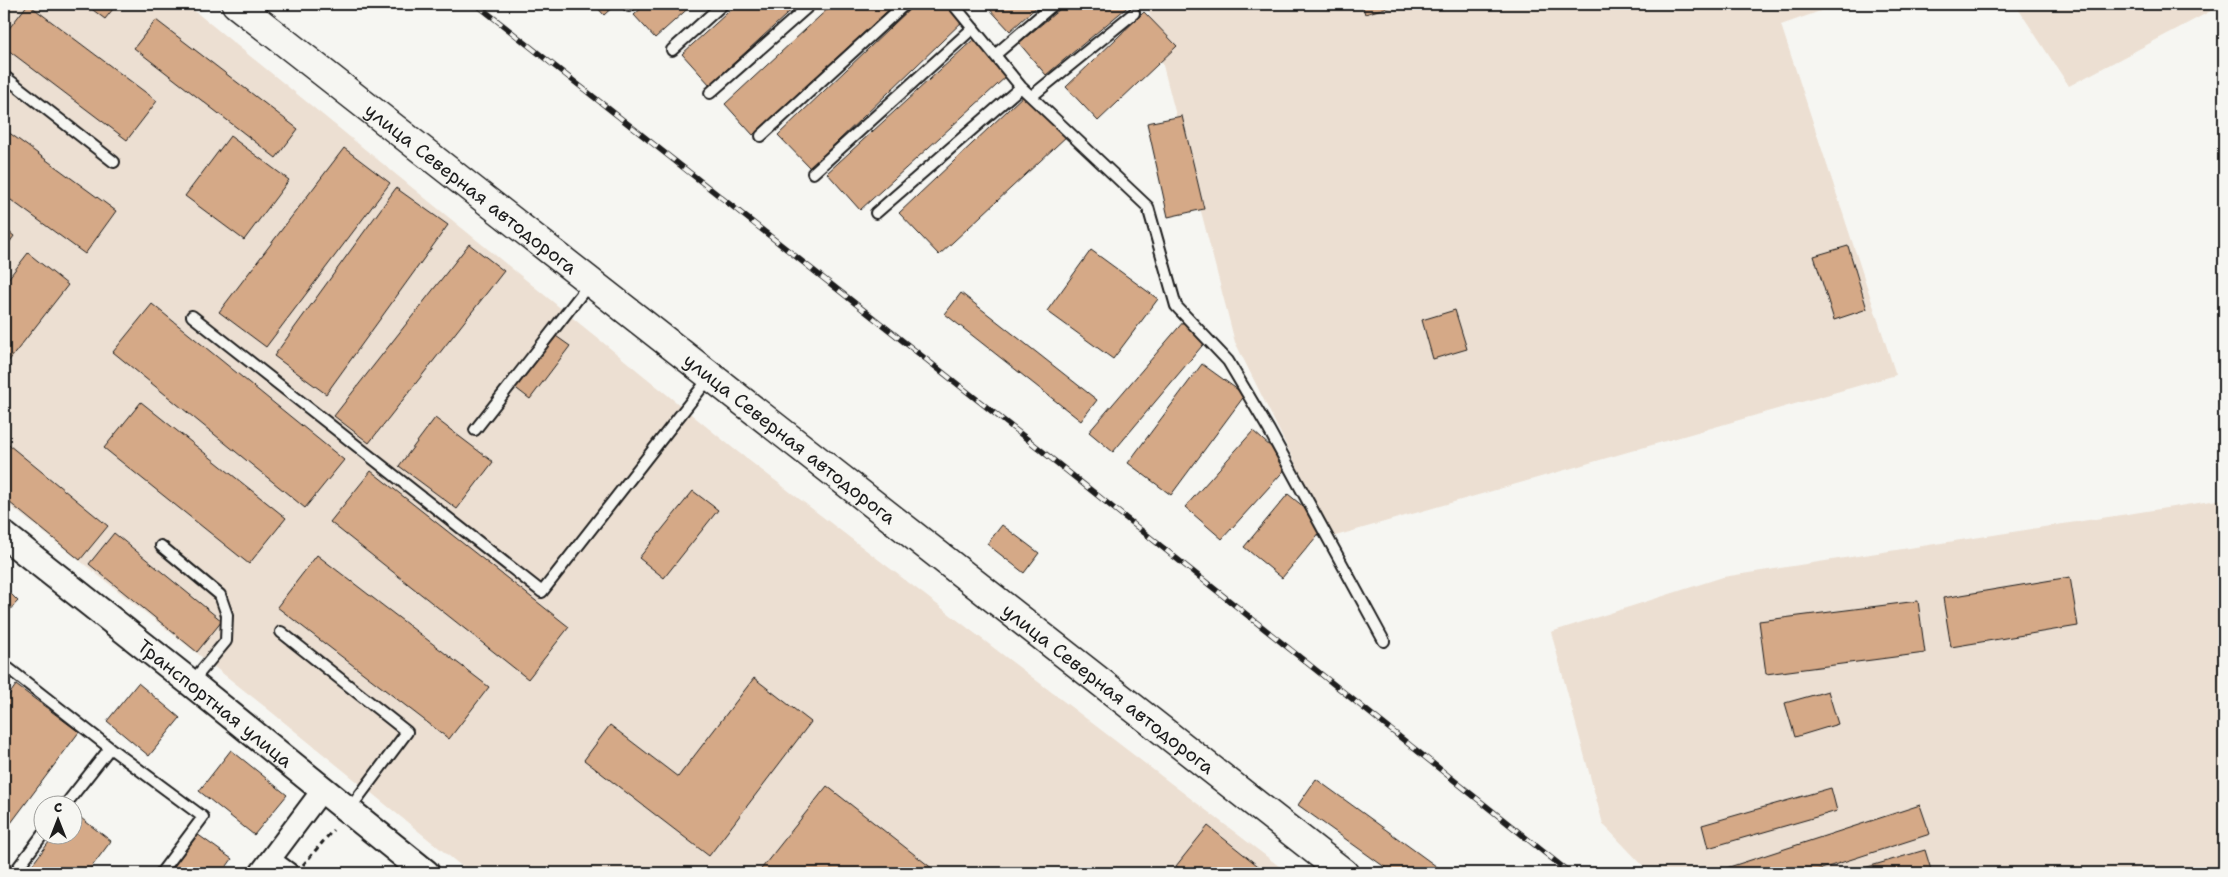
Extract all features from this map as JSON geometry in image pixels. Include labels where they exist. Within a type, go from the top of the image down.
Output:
[{"type":"main road","name":"улица Северная автодорога","points":[[236,4],[1344,873]]},
{"type":"street","name":"Транспортная улица","points":[[4,535],[323,789],[340,820],[426,873]]},
{"type":"street","points":[[265,867],[323,789]]},
{"type":"street","points":[[265,867],[295,870]]},
{"type":"lane","points":[[672,50],[723,4]]},
{"type":"lane","points":[[710,93],[811,4]]},
{"type":"lane","points":[[761,136],[905,4]]},
{"type":"lane","points":[[954,4],[1020,87],[1032,96],[1148,207],[1176,306],[1228,361],[1269,430],[1384,641]]},
{"type":"lane","points":[[995,55],[1054,4]]},
{"type":"lane","points":[[1032,96],[1134,13]]},
{"type":"lane","points":[[813,173],[973,28]]},
{"type":"lane","points":[[4,76],[114,162]]},
{"type":"lane","points":[[876,212],[1020,87]]},
{"type":"lane","points":[[475,430],[590,282]]},
{"type":"lane","points":[[192,316],[542,592],[711,377]]},
{"type":"lane","points":[[161,546],[220,594],[227,615],[226,641],[191,683]]},
{"type":"lane","points":[[281,632],[407,732],[340,820]]},
{"type":"lane","points":[[4,665],[110,748],[203,817],[161,873]]},
{"type":"lane","points":[[74,794],[110,748]]},
{"type":"lane","points":[[14,873],[36,844]]},
{"type":"path","points":[[295,870],[340,820]]},
{"type":"shaded area","points":[[4,4],[186,4],[734,449],[1288,873],[470,873],[264,706],[4,501]]},
{"type":"shaded area","points":[[1147,4],[1840,4],[1781,25],[1896,375],[1332,537],[1235,342]]},
{"type":"shaded area","points":[[2015,4],[2224,4],[2069,86]]},
{"type":"shaded area","points":[[2224,499],[2224,873],[1650,873],[1603,824],[1551,632],[1723,577]]},
{"type":"building","points":[[28,4],[157,101],[127,140],[4,47],[4,35]]},
{"type":"building","points":[[85,4],[117,4],[105,19]]},
{"type":"building","points":[[594,4],[616,4],[604,15]]},
{"type":"building","points":[[646,4],[693,4],[655,38],[634,15]]},
{"type":"building","points":[[737,4],[798,4],[710,85],[682,54]]},
{"type":"building","points":[[833,4],[895,4],[753,135],[725,104]]},
{"type":"building","points":[[915,4],[952,4],[966,18],[810,168],[778,135]]},
{"type":"building","points":[[985,4],[1040,4],[1010,31]]},
{"type":"building","points":[[1066,4],[1131,4],[1046,75],[1019,43]]},
{"type":"building","points":[[1362,4],[1399,4],[1365,14]]},
{"type":"building","points":[[1144,12],[1177,46],[1098,121],[1066,87]]},
{"type":"building","points":[[156,20],[298,129],[276,158],[134,48]]},
{"type":"building","points":[[975,38],[1008,75],[860,210],[827,173]]},
{"type":"building","points":[[1027,92],[1068,135],[939,255],[899,213]]},
{"type":"building","points":[[1182,116],[1204,209],[1168,217],[1147,123]]},
{"type":"building","points":[[4,129],[116,211],[85,254],[4,195]]},
{"type":"building","points":[[230,136],[289,180],[244,240],[185,196]]},
{"type":"building","points":[[344,148],[390,183],[266,347],[219,312]]},
{"type":"building","points":[[396,188],[448,225],[326,394],[274,356]]},
{"type":"building","points":[[4,228],[14,236],[4,250]]},
{"type":"building","points":[[469,244],[504,271],[369,443],[334,416]]},
{"type":"building","points":[[1848,246],[1867,309],[1834,320],[1814,256]]},
{"type":"building","points":[[1091,250],[1158,299],[1113,359],[1047,311]]},
{"type":"building","points":[[28,253],[68,285],[4,367],[4,284]]},
{"type":"building","points":[[961,293],[1097,400],[1081,421],[945,314]]},
{"type":"building","points":[[152,304],[344,460],[305,508],[113,352]]},
{"type":"building","points":[[1455,310],[1467,349],[1433,359],[1422,320]]},
{"type":"building","points":[[1184,321],[1207,340],[1113,452],[1089,432]]},
{"type":"building","points":[[553,334],[570,346],[530,399],[513,386]]},
{"type":"building","points":[[1202,364],[1245,395],[1171,495],[1128,463]]},
{"type":"building","points":[[141,402],[286,518],[249,564],[104,448]]},
{"type":"building","points":[[435,418],[493,462],[457,509],[399,466]]},
{"type":"building","points":[[1253,431],[1290,464],[1222,539],[1185,507]]},
{"type":"building","points":[[4,441],[108,526],[80,560],[4,498]]},
{"type":"building","points":[[371,471],[569,627],[528,679],[330,522]]},
{"type":"building","points":[[693,491],[718,510],[664,578],[639,558]]},
{"type":"building","points":[[1288,494],[1326,525],[1282,578],[1244,547]]},
{"type":"building","points":[[1002,525],[1039,553],[1024,573],[987,544]]},
{"type":"building","points":[[114,533],[222,621],[197,652],[89,564]]},
{"type":"building","points":[[317,555],[489,687],[449,739],[277,607]]},
{"type":"building","points":[[2070,577],[2078,626],[1951,647],[1943,598]]},
{"type":"building","points":[[4,587],[18,601],[4,616]]},
{"type":"building","points":[[1918,601],[1925,653],[1766,674],[1759,621]]},
{"type":"building","points":[[754,678],[811,722],[709,856],[584,760],[610,725],[678,777]]},
{"type":"building","points":[[138,683],[180,718],[149,756],[107,721]]},
{"type":"building","points":[[16,685],[79,732],[11,823],[4,817],[4,702]]},
{"type":"building","points":[[1828,691],[1838,724],[1795,737],[1785,703]]},
{"type":"building","points":[[231,750],[287,795],[254,835],[199,791]]},
{"type":"building","points":[[1316,779],[1440,869],[1436,873],[1393,873],[1298,805]]},
{"type":"building","points":[[827,786],[938,873],[758,873]]},
{"type":"building","points":[[1831,788],[1837,811],[1708,848],[1702,825]]},
{"type":"building","points":[[1920,805],[1930,834],[1809,873],[1718,873],[1717,871]]},
{"type":"building","points":[[82,819],[111,841],[87,873],[26,873],[48,844],[82,844]]},
{"type":"building","points":[[1208,826],[1267,873],[1186,873],[1176,866]]},
{"type":"building","points":[[197,834],[232,859],[222,873],[169,873]]},
{"type":"building","points":[[1925,850],[1932,873],[1847,873]]},
{"type":"railway","points":[[476,4],[1022,435],[1570,873]]}]
